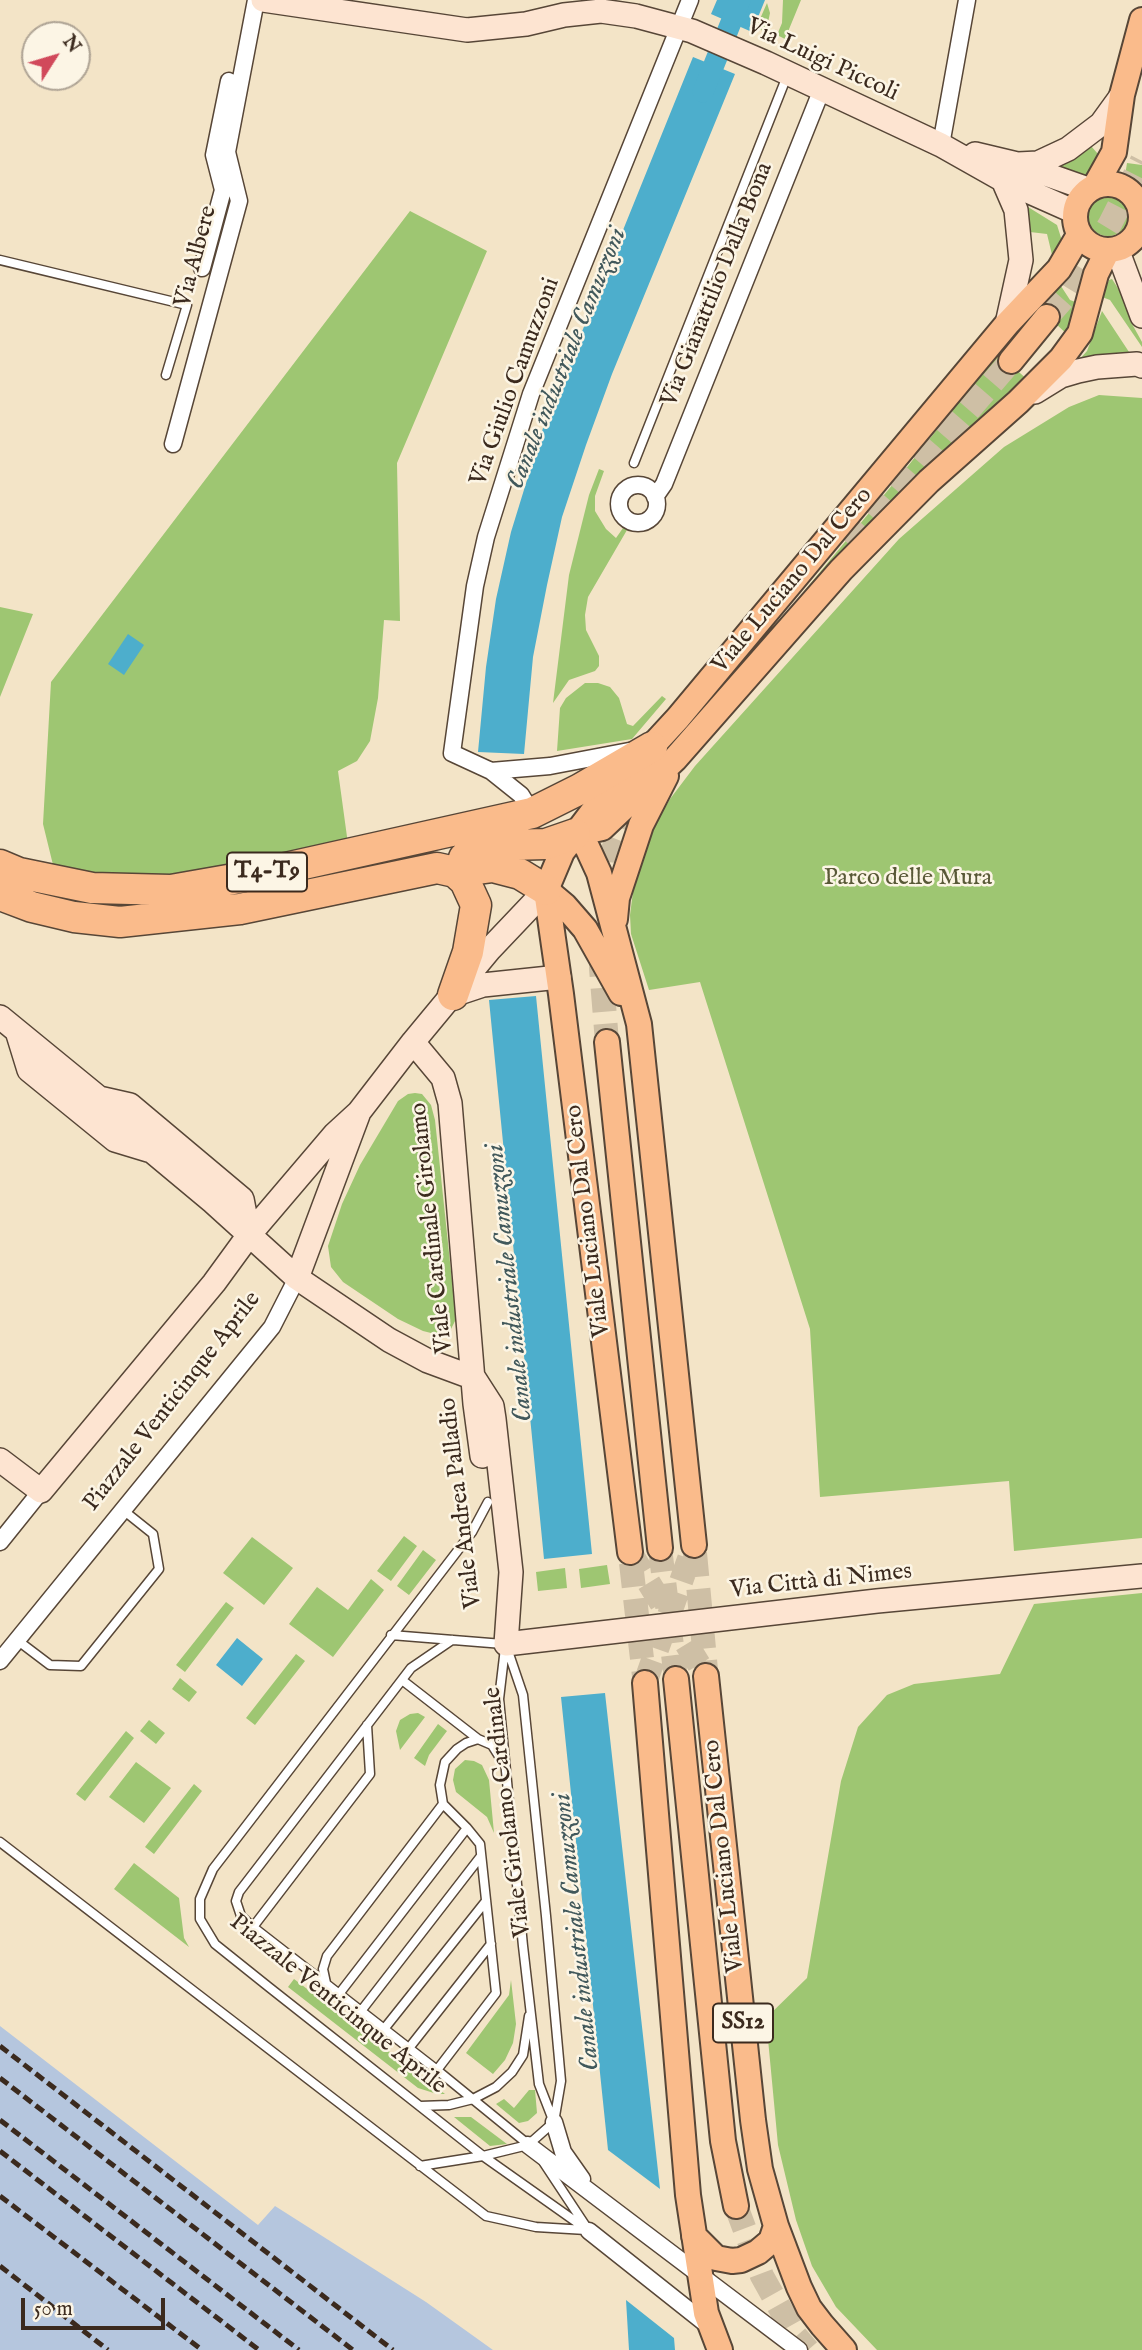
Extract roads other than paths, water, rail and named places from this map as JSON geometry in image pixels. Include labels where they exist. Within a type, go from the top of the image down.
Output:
[{"type":"highway","name":"T4-T9","points":[[0,865],[19,873],[92,888],[171,890],[245,877],[532,813],[664,753]]},
{"type":"highway","points":[[532,813],[575,834]]},
{"type":"highway","name":"T4-T9","points":[[446,870],[475,854],[508,845],[546,844],[575,834]]},
{"type":"highway","name":"T4-T9","points":[[0,895],[32,907],[74,917],[120,922],[240,909],[446,870],[493,867],[520,874],[546,890]]},
{"type":"highway","points":[[446,870],[465,881],[476,905],[468,952],[453,995]]},
{"type":"main road","points":[[1092,188],[1104,183],[1123,187],[1140,203],[1141,219],[1137,233],[1126,245],[1112,250],[1097,248],[1087,243],[1077,223],[1077,204],[1092,188],[1114,152],[1122,96],[1142,20]]},
{"type":"main road","name":"Viale Luciano Dal Cero","points":[[575,834],[602,828],[664,753],[1007,324],[1059,269],[1077,223]]},
{"type":"main road","name":"Viale Luciano Dal Cero","points":[[613,930],[617,898],[664,753],[929,481],[1018,402],[1061,359],[1080,333],[1096,274],[1112,250]]},
{"type":"main road","points":[[1011,361],[1047,317]]},
{"type":"main road","points":[[546,890],[562,852],[575,834]]},
{"type":"main road","name":"Viale Luciano Dal Cero","points":[[575,834],[587,847],[598,873],[639,1024],[694,1545]]},
{"type":"main road","name":"Viale Luciano Dal Cero","points":[[546,890],[565,906],[585,929],[639,1024]]},
{"type":"main road","name":"Viale Luciano Dal Cero","points":[[546,890],[630,1552]]},
{"type":"main road","name":"Viale Luciano Dal Cero","points":[[607,1042],[660,1548]]},
{"type":"main road","name":"Viale Luciano Dal Cero","points":[[706,1676],[760,2169],[776,2226],[799,2287],[809,2308],[844,2350]]},
{"type":"main road","name":"Viale Luciano Dal Cero","points":[[676,1679],[723,2141],[736,2206]]},
{"type":"main road","points":[[645,1683],[688,2195],[699,2274],[706,2313],[716,2339],[740,2350]]},
{"type":"main road","points":[[694,2236],[716,2258],[741,2260],[758,2252],[771,2241],[776,2226]]},
{"type":"street","name":"Via Albere","points":[[202,268],[223,191],[214,156],[246,0]]},
{"type":"street","name":"Via Albere","points":[[173,444],[239,201],[227,152],[256,0]]},
{"type":"street","points":[[263,0],[467,30],[526,24],[564,15],[601,11],[636,16],[686,29]]},
{"type":"street","name":"Via Giulio Camuzzoni","points":[[532,813],[520,795],[491,771],[452,753],[475,586],[486,537],[531,394],[686,29],[690,0]]},
{"type":"street","points":[[941,145],[967,0]]},
{"type":"street","name":"Via Luigi Piccoli","points":[[686,29],[789,73],[941,145],[1010,172],[1092,188]]},
{"type":"street","name":"Via Gianattilio Dalla Bona","points":[[655,497],[664,484],[822,89]]},
{"type":"street","points":[[1010,172],[1068,149],[1101,124],[1122,96]]},
{"type":"street","name":"Via Luigi Piccoli","points":[[1010,172],[1077,223]]},
{"type":"street","name":"Viale Luciano Dal Cero","points":[[1007,324],[1021,260],[1010,172]]},
{"type":"street","points":[[1112,250],[1142,316]]},
{"type":"street","name":"Viale Luciano Dal Cero","points":[[1018,402],[1061,376],[1078,371],[1097,367],[1142,366]]},
{"type":"street","name":"Via Giulio Camuzzoni","points":[[491,771],[664,753]]},
{"type":"street","name":"Piazzale Venticinque Aprile","points":[[0,1542],[214,1283],[249,1235],[335,1134],[359,1112],[490,949],[546,890]]},
{"type":"street","points":[[453,995],[483,985],[559,977]]},
{"type":"street","name":"Viale Andrea Palladio","points":[[8,1024],[99,1098],[153,1152],[297,1278],[389,1340],[428,1361],[474,1378],[492,1406],[494,1419],[511,1572],[506,1644]]},
{"type":"street","name":"Viale Andrea Palladio","points":[[8,1024],[29,1070],[115,1140],[153,1152]]},
{"type":"street","name":"Viale Cardinale Girolamo","points":[[413,1042],[443,1078],[450,1103],[474,1378]]},
{"type":"street","name":"Viale Andrea Palladio","points":[[99,1098],[130,1105],[242,1199],[249,1235]]},
{"type":"street","name":"Piazzale Venticinque Aprile","points":[[0,1661],[272,1327],[297,1278],[359,1112]]},
{"type":"street","name":"Viale Andrea Palladio","points":[[474,1378],[495,1573],[506,1644]]},
{"type":"street","points":[[0,1460],[41,1490]]},
{"type":"street","name":"Via Città di Nimes","points":[[506,1644],[888,1600],[1142,1576]]},
{"type":"street","name":"Viale Girolamo Cardinale","points":[[554,2122],[563,2152],[599,2199]]},
{"type":"street","points":[[528,2145],[799,2350]]},
{"type":"street","name":"Piazzale Venticinque Aprile","points":[[589,2231],[716,2339]]},
{"type":"lane","points":[[634,463],[789,73]]},
{"type":"lane","points":[[0,260],[187,305],[166,375]]},
{"type":"lane","name":"Piazzale Venticinque Aprile","points":[[488,1502],[472,1532],[213,1869],[200,1899],[200,1919],[215,1944],[483,2156],[589,2231]]},
{"type":"lane","points":[[17,1640],[50,1665],[81,1666],[159,1569],[153,1534],[123,1510]]},
{"type":"lane","points":[[391,1635],[506,1644]]},
{"type":"lane","points":[[452,1640],[411,1668],[239,1892],[237,1909],[253,1927],[437,2070],[528,2145],[545,2164],[589,2231]]},
{"type":"lane","name":"Viale Girolamo Cardinale","points":[[506,1644],[499,1699],[539,2084],[554,2122]]},
{"type":"lane","name":"Viale Girolamo Cardinale","points":[[506,1644],[523,1695],[546,1916],[561,2081],[554,2122]]},
{"type":"lane","points":[[402,1680],[478,1739],[492,1745],[506,1767]]},
{"type":"lane","points":[[253,1927],[370,1774],[367,1725]]},
{"type":"lane","points":[[437,2070],[496,1993],[480,1844],[443,1804],[440,1784],[445,1762],[466,1742],[478,1739]]},
{"type":"lane","points":[[326,1983],[323,1969],[327,1956],[443,1804]]},
{"type":"lane","points":[[339,1994],[467,1828]]},
{"type":"lane","points":[[0,1842],[486,2216],[536,2227],[589,2231]]},
{"type":"lane","points":[[361,2011],[481,1856]]},
{"type":"lane","points":[[384,2029],[486,1901]]},
{"type":"lane","points":[[409,2048],[491,1944]]},
{"type":"lane","points":[[420,2106],[449,2105],[473,2099],[496,2087],[512,2072],[523,2055],[530,2006]]},
{"type":"lane","points":[[420,2166],[483,2156],[528,2145],[554,2122]]},
{"type":"water","points":[[717,0],[765,0],[752,32],[711,14]]},
{"type":"water","points":[[693,57],[735,74],[612,374],[562,517],[533,657],[524,754],[478,752],[496,599],[511,532],[543,428]]},
{"type":"water","points":[[128,634],[144,645],[124,675],[108,664]]},
{"type":"water","points":[[536,996],[592,1554],[544,1559],[489,1000]]},
{"type":"water","points":[[237,1638],[263,1659],[242,1686],[216,1665]]},
{"type":"water","points":[[605,1693],[660,2189],[608,2150],[561,1697]]},
{"type":"water","points":[[626,2300],[674,2338],[675,2350],[629,2350]]},
{"type":"waterway","name":"Canale industriale Camuzzoni","points":[[703,92],[740,0]]},
{"type":"tunnel","points":[[1047,317],[1069,292],[1110,224],[1142,161]]},
{"type":"tunnel","points":[[851,546],[1011,361]]},
{"type":"tunnel","points":[[606,898],[611,855],[626,816],[638,798]]},
{"type":"tunnel","points":[[602,952],[607,1042]]},
{"type":"tunnel","points":[[645,1683],[694,1545]]},
{"type":"tunnel","points":[[660,1548],[676,1679]]},
{"type":"tunnel","points":[[630,1552],[706,1676]]},
{"type":"tunnel","points":[[695,1553],[706,1670]]},
{"type":"tunnel","points":[[631,1563],[644,1676]]},
{"type":"tunnel","points":[[736,2206],[762,2276],[795,2335],[808,2350]]},
{"type":"railway","points":[[0,2046],[393,2350]]},
{"type":"railway","points":[[0,2078],[353,2350]]},
{"type":"railway","points":[[0,2120],[299,2350]]},
{"type":"railway","points":[[0,2151],[259,2350]]},
{"type":"railway","points":[[0,2196],[202,2350]]},
{"type":"railway","points":[[0,2266],[108,2350]]},
{"type":"park label","name":"Parco delle Mura","points":[[908,879]]}]
